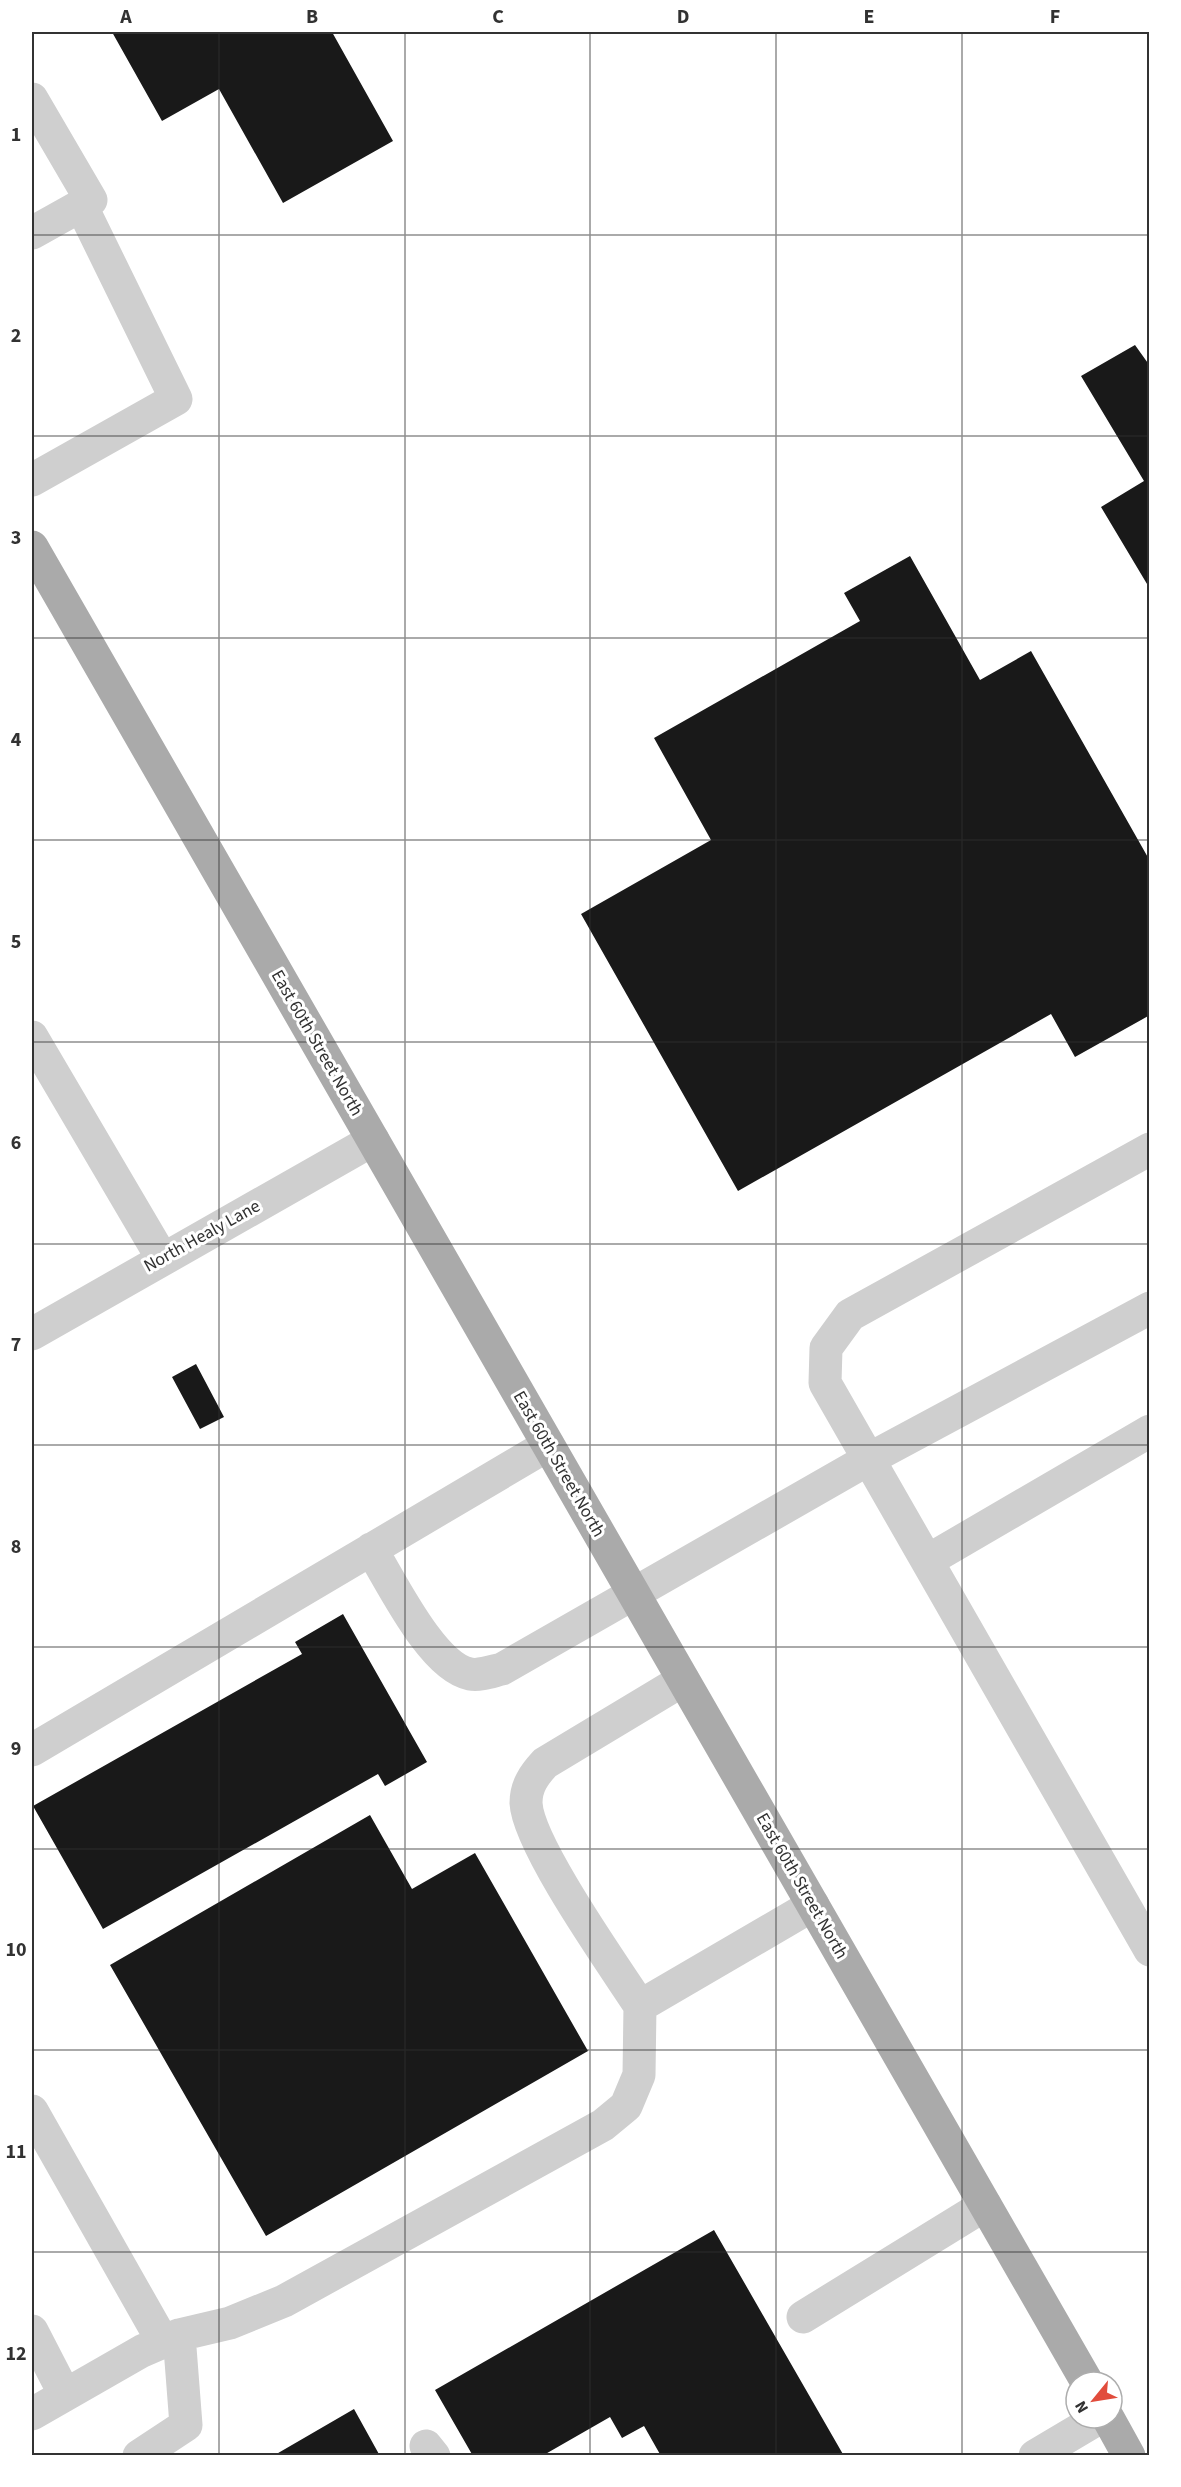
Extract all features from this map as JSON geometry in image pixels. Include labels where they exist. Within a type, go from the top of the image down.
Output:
[{"type":"main road","name":"East 60th Street North","points":[[32,547],[1080,2370]]},
{"type":"main road","points":[[1115,2430],[1129,2456]]},
{"type":"street","points":[[32,99],[91,200],[32,233]]},
{"type":"street","points":[[32,480],[176,399],[81,205]]},
{"type":"street","points":[[32,1037],[162,1258]]},
{"type":"street","name":"North Healy Lane","points":[[32,1334],[373,1140]]},
{"type":"street","points":[[1149,1149],[850,1315],[826,1348],[825,1383],[1149,1950]]},
{"type":"street","points":[[371,1549],[426,1637],[445,1661],[470,1674],[502,1669],[869,1459],[1149,1308]]},
{"type":"street","points":[[927,1561],[1149,1431]]},
{"type":"street","points":[[32,1750],[548,1444]]},
{"type":"street","points":[[32,2414],[142,2351],[171,2339],[230,2323],[284,2301],[603,2125],[626,2106],[639,2075],[640,2006],[553,1868],[531,1827],[526,1803],[531,1779],[545,1764],[683,1680]]},
{"type":"street","points":[[640,2006],[813,1905]]},
{"type":"street","points":[[32,2111],[171,2339],[186,2425],[139,2456]]},
{"type":"street","points":[[803,2317],[985,2205]]},
{"type":"street","points":[[32,2331],[65,2395]]},
{"type":"street","points":[[1035,2456],[1079,2430]]},
{"type":"building","points":[[112,32],[332,32],[393,141],[283,203],[219,89],[162,121]]},
{"type":"building","points":[[1135,345],[1150,366],[1150,589],[1101,507],[1144,481],[1081,376]]},
{"type":"building","points":[[910,556],[980,680],[1031,651],[1150,861],[1150,1015],[1075,1057],[1051,1014],[738,1191],[581,914],[711,840],[654,738],[860,621],[844,593]]},
{"type":"building","points":[[196,1364],[224,1417],[200,1429],[172,1377]]},
{"type":"building","points":[[343,1614],[427,1762],[385,1786],[378,1774],[103,1929],[33,1806],[302,1654],[295,1642]]},
{"type":"building","points":[[370,1815],[412,1889],[475,1853],[588,2051],[266,2236],[110,1965]]},
{"type":"building","points":[[714,2230],[844,2456],[661,2456],[644,2426],[622,2438],[610,2417],[542,2456],[473,2456],[435,2390]]},
{"type":"building","points":[[354,2409],[380,2456],[273,2456]]}]
